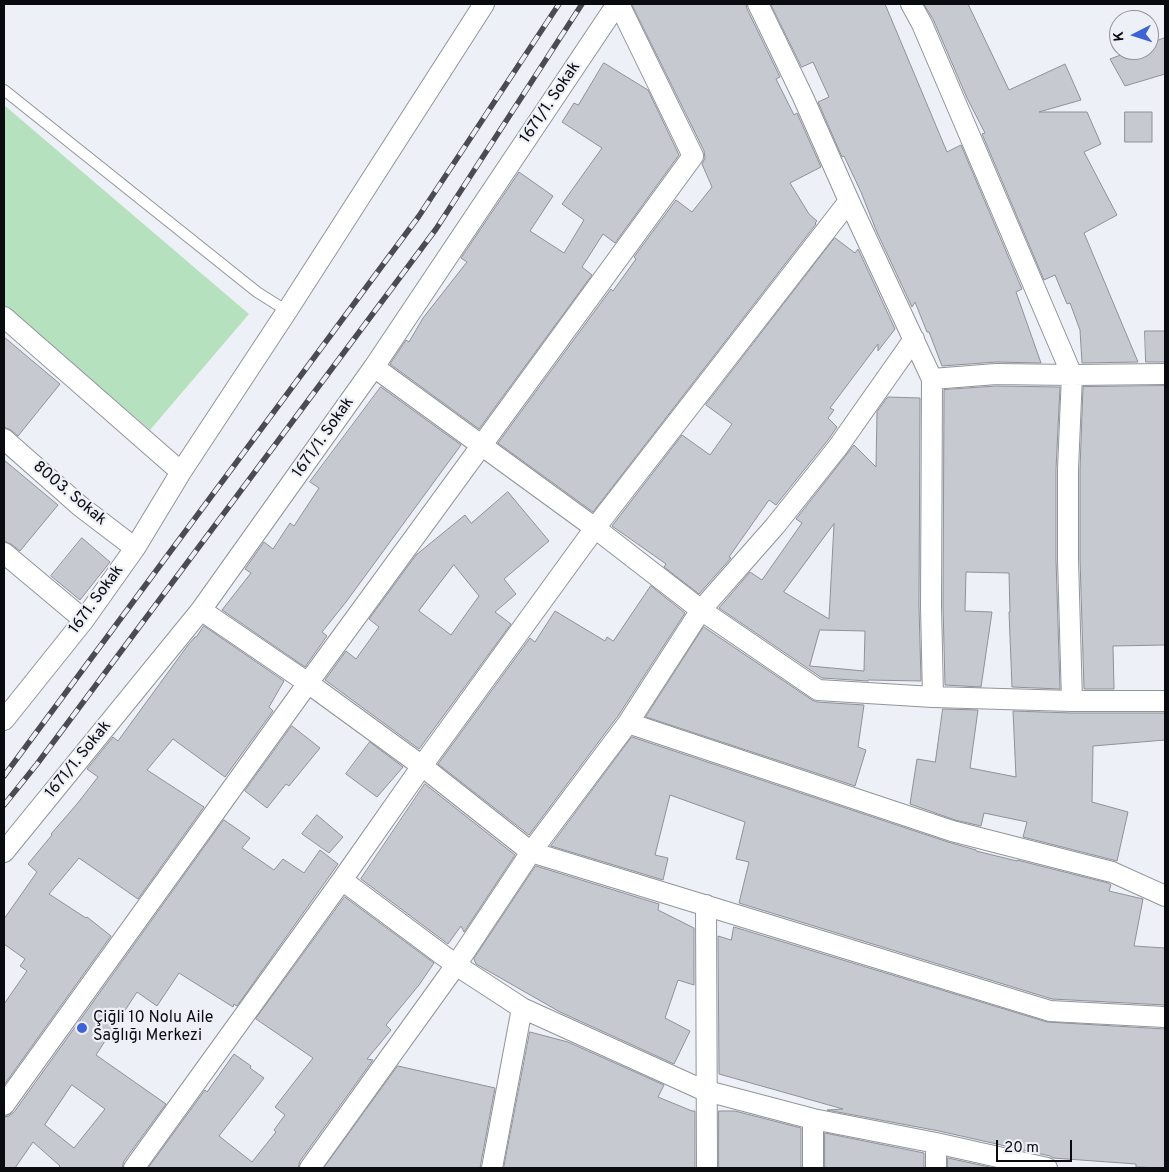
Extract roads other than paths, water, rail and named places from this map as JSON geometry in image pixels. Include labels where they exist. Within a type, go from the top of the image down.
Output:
[{"type":"street","name":"1671. Sokak","points":[[4,720],[84,620],[135,548],[181,472],[287,312],[484,4]]},
{"type":"street","name":"1671/1. Sokak","points":[[4,852],[201,610],[374,367],[618,4]]},
{"type":"street","points":[[4,1105],[308,683],[693,156],[618,4]]},
{"type":"street","points":[[758,4],[803,97],[932,379],[931,606],[933,697]]},
{"type":"street","points":[[912,4],[1072,375],[1068,469],[1068,559],[1072,701]]},
{"type":"street","points":[[134,1168],[595,528],[849,201]]},
{"type":"street","points":[[4,317],[181,472]]},
{"type":"street","points":[[310,1168],[456,965],[531,852],[628,723],[701,610],[776,526],[838,447],[914,339]]},
{"type":"street","points":[[374,367],[595,528],[701,610],[818,690],[933,697],[1072,701],[1165,701]]},
{"type":"street","points":[[932,379],[996,374],[1165,374]]},
{"type":"street","name":"8003. Sokak","points":[[4,439],[80,506],[135,548]]},
{"type":"street","points":[[4,553],[84,620]]},
{"type":"street","points":[[201,610],[308,683],[422,766],[531,852],[1050,1011],[1165,1017]]},
{"type":"street","points":[[628,723],[952,831],[1112,872],[1165,896]]},
{"type":"street","points":[[342,880],[456,965],[522,1008],[706,1091],[813,1118],[1046,1168]]},
{"type":"street","points":[[706,905],[707,1168]]},
{"type":"street","points":[[492,1168],[522,1008]]},
{"type":"street","points":[[813,1118],[813,1168]]},
{"type":"street","points":[[936,1143],[936,1168]]},
{"type":"lane","points":[[4,90],[257,292],[287,312]]},
{"type":"railway","points":[[4,776],[419,216],[559,4]]},
{"type":"railway","points":[[4,805],[37,764],[436,229],[582,4]]},
{"type":"place","name":"Çiğli 10 Nolu Aile Sağlığı Merkezi","points":[[82,1028]]}]
